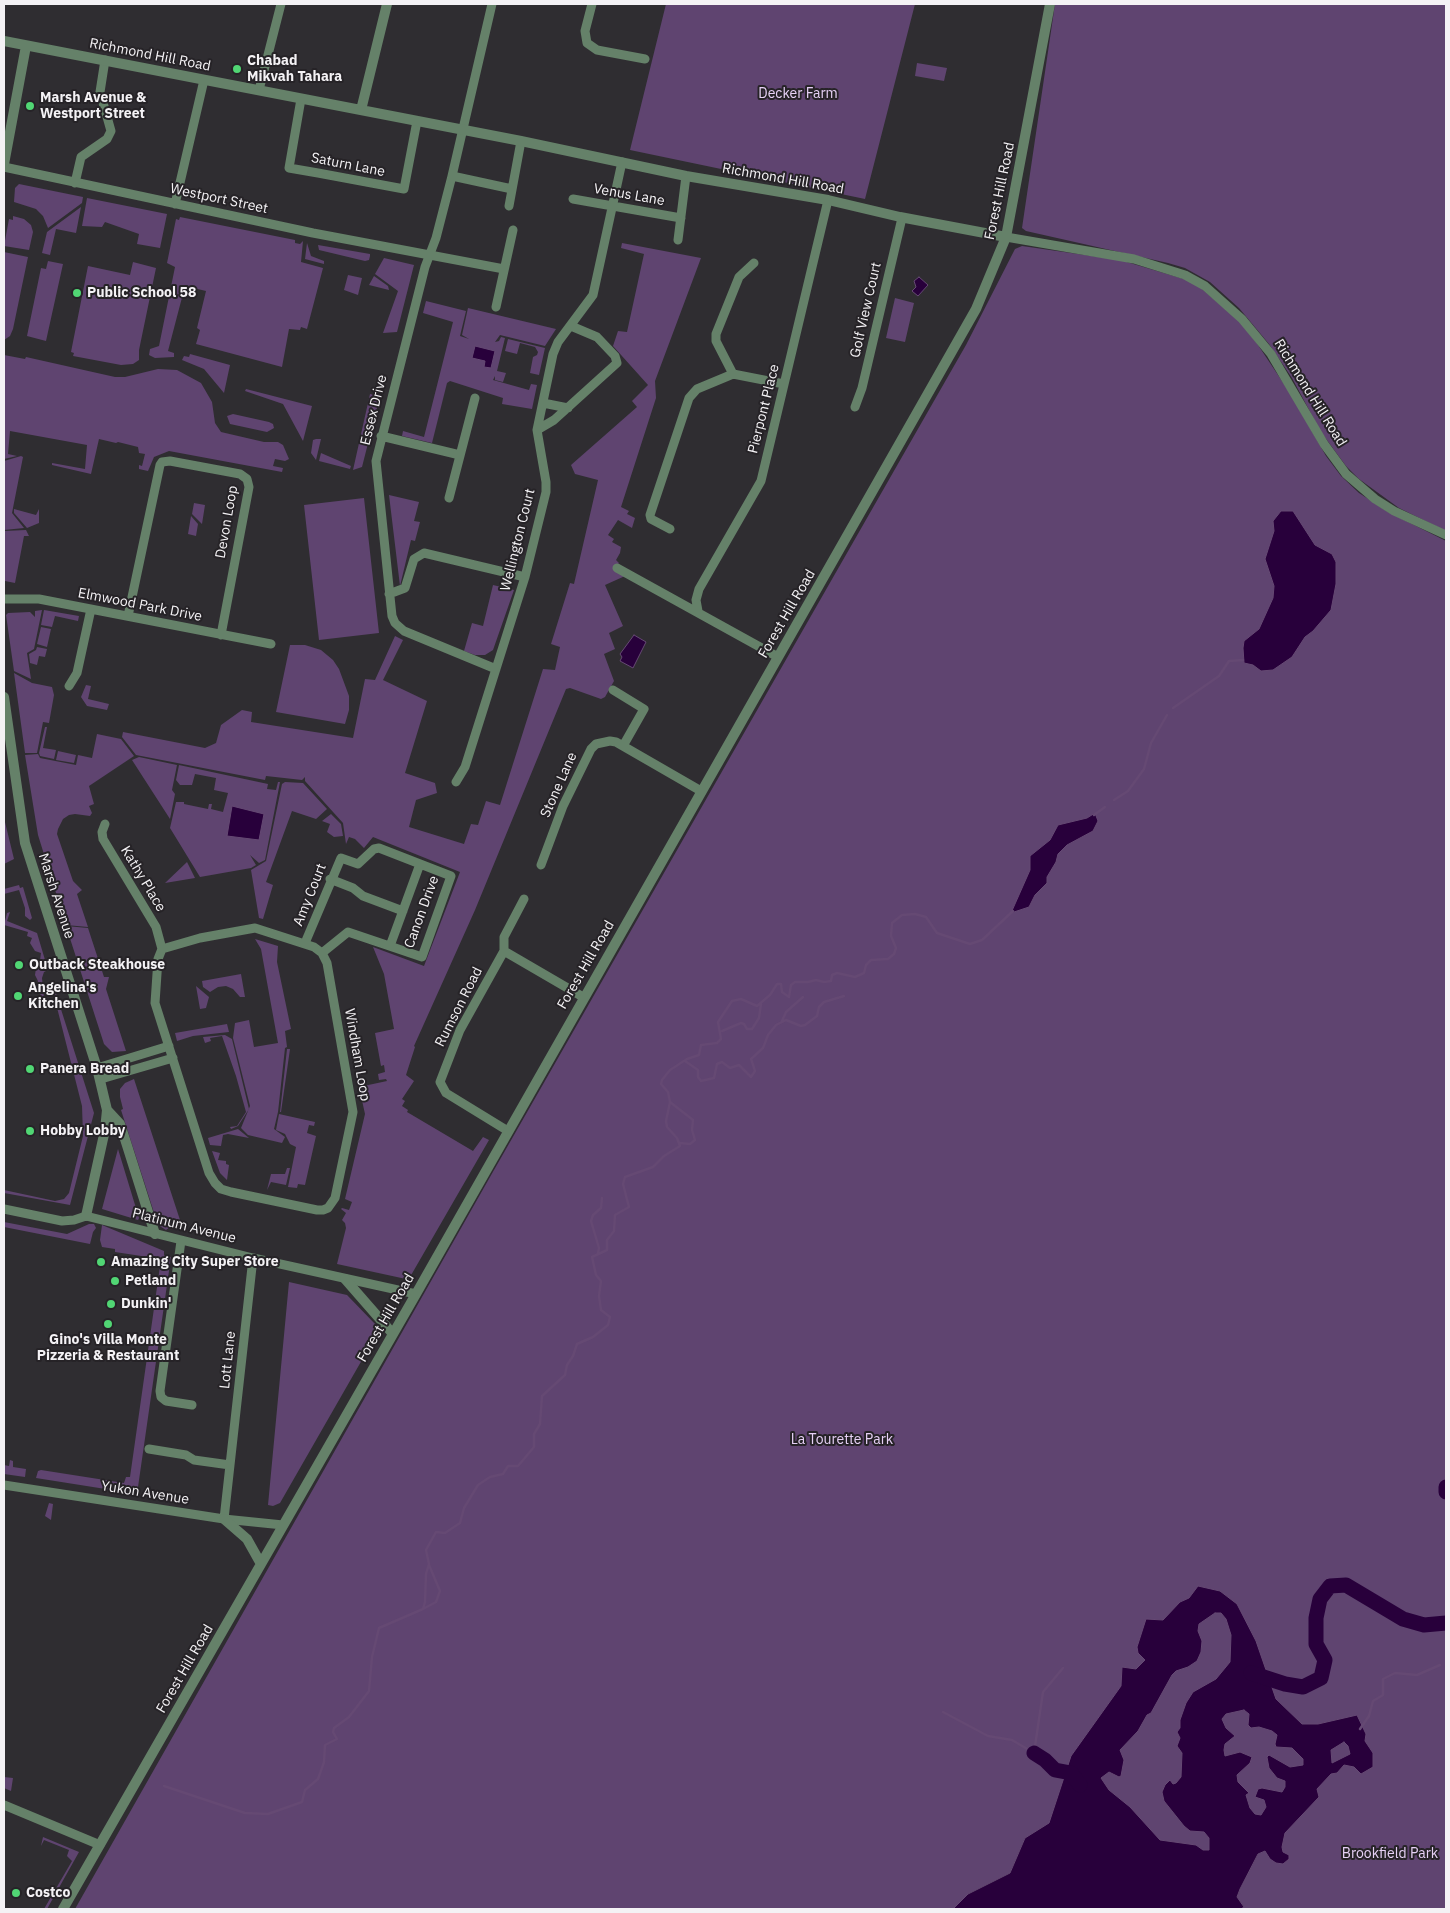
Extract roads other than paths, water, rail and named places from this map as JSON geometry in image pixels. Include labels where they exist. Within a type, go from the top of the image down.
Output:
[{"type":"street","points":[[260,90],[281,4]]},
{"type":"street","points":[[361,110],[387,4]]},
{"type":"street","name":"Essex Drive","points":[[492,4],[452,176],[436,238],[429,254],[381,436],[376,468],[392,616],[401,629],[496,669]]},
{"type":"street","points":[[592,4],[585,31],[587,43],[597,50],[645,59]]},
{"type":"street","name":"Forest Hill Road","points":[[63,1909],[416,1294],[583,996],[976,309],[1006,237],[1050,4]]},
{"type":"street","name":"Richmond Hill Road","points":[[4,40],[26,46],[462,129],[686,176],[828,200],[902,218],[1050,243],[1143,262],[1185,275],[1205,286],[1242,319],[1271,354],[1324,444],[1346,474],[1375,499],[1394,511],[1446,535]]},
{"type":"street","points":[[4,165],[26,46]]},
{"type":"street","points":[[75,183],[82,157],[106,139],[111,131],[100,92],[105,60]]},
{"type":"street","points":[[174,204],[204,80]]},
{"type":"street","name":"Saturn Lane","points":[[302,99],[288,168],[404,190],[417,121]]},
{"type":"street","points":[[509,206],[521,141]]},
{"type":"street","name":"Wellington Court","points":[[456,782],[466,767],[525,577],[546,492],[537,430],[555,347],[593,295],[622,162]]},
{"type":"street","name":"Westport Street","points":[[4,165],[75,183],[174,204],[504,269]]},
{"type":"street","points":[[452,176],[512,189]]},
{"type":"street","name":"Venus Lane","points":[[678,240],[686,176]]},
{"type":"street","name":"Venus Lane","points":[[573,199],[681,218]]},
{"type":"street","name":"Pierpont Place","points":[[698,611],[696,600],[699,589],[760,481],[828,200]]},
{"type":"street","name":"Golf View Court","points":[[855,408],[862,388],[902,218]]},
{"type":"street","points":[[496,307],[513,230]]},
{"type":"street","points":[[733,374],[718,345],[716,334],[739,277],[754,263]]},
{"type":"street","points":[[537,430],[554,420],[617,362],[598,337],[572,326]]},
{"type":"street","points":[[670,529],[651,519],[650,515],[690,398],[697,389],[733,374],[784,384]]},
{"type":"street","points":[[449,498],[475,398]]},
{"type":"street","points":[[544,403],[568,408]]},
{"type":"street","points":[[381,436],[460,454]]},
{"type":"street","name":"Devon Loop","points":[[128,616],[162,462],[170,461],[240,474],[247,479],[249,487],[221,634]]},
{"type":"street","points":[[390,594],[405,588],[414,559],[424,553],[525,577]]},
{"type":"street","points":[[617,568],[698,611],[778,657]]},
{"type":"street","name":"Elmwood Park Drive","points":[[4,599],[39,599],[271,644]]},
{"type":"street","points":[[70,686],[78,673],[91,609]]},
{"type":"street","points":[[612,690],[644,709],[623,746]]},
{"type":"street","name":"Marsh Avenue","points":[[4,697],[25,843],[97,1068],[107,1110],[106,1125],[86,1216]]},
{"type":"street","name":"Stone Lane","points":[[541,865],[563,806],[591,749],[596,744],[610,741],[623,746],[701,791]]},
{"type":"street","name":"Kathy Place","points":[[105,824],[102,832],[103,839],[156,927],[162,949]]},
{"type":"street","name":"Canon Drive","points":[[322,953],[348,932],[422,957],[451,878],[449,875],[379,848],[374,849],[358,864],[341,858]]},
{"type":"street","name":"Amy Court","points":[[305,943],[330,879],[341,858]]},
{"type":"street","name":"Canon Drive","points":[[390,946],[420,864]]},
{"type":"street","name":"Canon Drive","points":[[330,879],[353,888],[363,896],[403,911]]},
{"type":"street","name":"Rumson Road","points":[[508,1131],[446,1093],[440,1082],[460,1030],[504,951],[504,937],[524,899]]},
{"type":"street","points":[[162,949],[200,938],[255,928],[305,943],[322,953]]},
{"type":"street","name":"Windham Loop","points":[[162,949],[158,959],[155,997],[208,1173],[218,1186],[231,1192],[317,1210],[328,1208],[335,1198],[353,1112],[327,963],[322,953]]},
{"type":"street","points":[[504,951],[583,996]]},
{"type":"street","points":[[97,1068],[169,1046]]},
{"type":"street","points":[[100,1079],[173,1058]]},
{"type":"street","points":[[107,1110],[120,1124],[155,1234]]},
{"type":"street","name":"Platinum Avenue","points":[[4,1209],[62,1220],[74,1220],[86,1216],[253,1258],[416,1294]]},
{"type":"street","points":[[180,1240],[160,1391],[161,1397],[166,1401],[192,1405]]},
{"type":"street","name":"Lott Lane","points":[[224,1519],[253,1258]]},
{"type":"street","points":[[345,1279],[393,1334]]},
{"type":"street","points":[[148,1449],[186,1455],[194,1460],[230,1464]]},
{"type":"street","name":"Yukon Avenue","points":[[4,1485],[224,1519],[283,1525]]},
{"type":"street","points":[[224,1519],[248,1539],[261,1564]]},
{"type":"street","points":[[4,1805],[100,1844]]},
{"type":"waterway","points":[[1173,708],[1219,676],[1229,661],[1243,660]]},
{"type":"waterway","points":[[1114,800],[1128,791],[1144,769],[1151,743],[1167,715]]},
{"type":"waterway","points":[[1094,815],[1105,807]]},
{"type":"waterway","points":[[164,1786],[245,1813],[268,1814],[302,1802],[305,1790],[318,1779],[324,1762],[325,1745],[337,1739],[333,1732],[334,1728],[349,1717],[369,1691],[372,1657],[379,1628],[423,1609],[426,1574],[429,1564],[426,1550],[436,1532],[445,1533],[460,1523],[464,1508],[478,1485],[490,1477],[503,1474],[508,1466],[518,1466],[534,1447],[534,1434],[540,1424],[542,1396],[565,1375],[567,1365],[573,1356],[577,1344],[593,1337],[608,1325],[610,1317],[601,1310],[599,1296],[601,1281],[596,1275],[592,1257],[607,1250],[607,1240],[614,1231],[615,1215],[629,1207],[623,1184],[625,1177],[653,1167],[664,1156],[680,1146],[677,1138],[667,1127],[666,1121],[670,1102],[668,1092],[661,1084],[662,1080],[670,1070],[687,1059],[699,1055],[701,1045],[717,1043],[721,1039],[718,1022],[732,1001],[741,999],[757,1006],[770,995],[777,984],[781,984],[782,992],[789,997],[791,985],[795,982],[816,980],[824,982],[831,981],[832,975],[837,973],[855,977],[864,973],[866,965],[871,960],[888,959],[894,954],[896,948],[891,936],[892,923],[902,915],[915,914],[926,917],[937,933],[970,944],[982,940],[1013,911]]},
{"type":"waterway","points":[[685,1061],[698,1070],[698,1077],[701,1081],[714,1078],[717,1064],[722,1062],[730,1068],[739,1065],[751,1077],[755,1071],[751,1059],[763,1048],[768,1035],[776,1025],[786,1020],[801,1026],[805,1025],[817,1016],[819,1007],[824,1002],[844,996]]},
{"type":"waterway","points":[[782,1021],[786,1012],[803,997]]},
{"type":"waterway","points":[[722,1031],[741,1023],[747,1029],[752,1029],[759,1018],[761,1004]]},
{"type":"waterway","points":[[670,1102],[693,1120],[692,1130],[695,1140],[690,1144],[680,1143]]},
{"type":"waterway","points":[[598,1253],[599,1248],[591,1221],[593,1215],[601,1208],[602,1198]]},
{"type":"waterway","points":[[1446,1487],[1446,1492]]},
{"type":"waterway","points":[[423,1609],[436,1602],[440,1591],[429,1565]]},
{"type":"waterway","points":[[1251,1673],[1285,1684],[1303,1687],[1321,1678],[1325,1660],[1316,1644],[1316,1618],[1320,1599],[1330,1586],[1346,1585],[1403,1619],[1424,1625],[1446,1623]]},
{"type":"waterway","points":[[1360,1729],[1369,1716],[1373,1701],[1383,1695],[1383,1679],[1395,1673],[1417,1675],[1440,1665]]},
{"type":"waterway","points":[[943,1712],[988,1736],[1012,1740],[1034,1753],[1043,1692],[1063,1668]]},
{"type":"waterway","points":[[1034,1753],[1055,1770],[1071,1773],[1080,1785]]},
{"type":"place","name":"Chabad Mikvah Tahara","points":[[237,69]]},
{"type":"place","name":"Marsh Avenue & Westport Street","points":[[30,106]]},
{"type":"place","name":"Public School 58","points":[[77,293]]},
{"type":"place","name":"Outback Steakhouse","points":[[19,965]]},
{"type":"place","name":"Angelina's Kitchen","points":[[18,996]]},
{"type":"place","name":"Panera Bread","points":[[30,1069]]},
{"type":"place","name":"Hobby Lobby","points":[[30,1131]]},
{"type":"place","name":"Amazing City Super Store","points":[[101,1262]]},
{"type":"place","name":"Petland","points":[[115,1281]]},
{"type":"place","name":"Dunkin'","points":[[111,1304]]},
{"type":"place","name":"Gino's Villa Monte Pizzeria & Restaurant","points":[[108,1324]]},
{"type":"place","name":"Costco","points":[[16,1893]]},
{"type":"park label","name":"Decker Farm","points":[[798,94]]},
{"type":"park label","name":"La Tourette Park","points":[[842,1440]]},
{"type":"park label","name":"Brookfield Park","points":[[1390,1854]]}]
